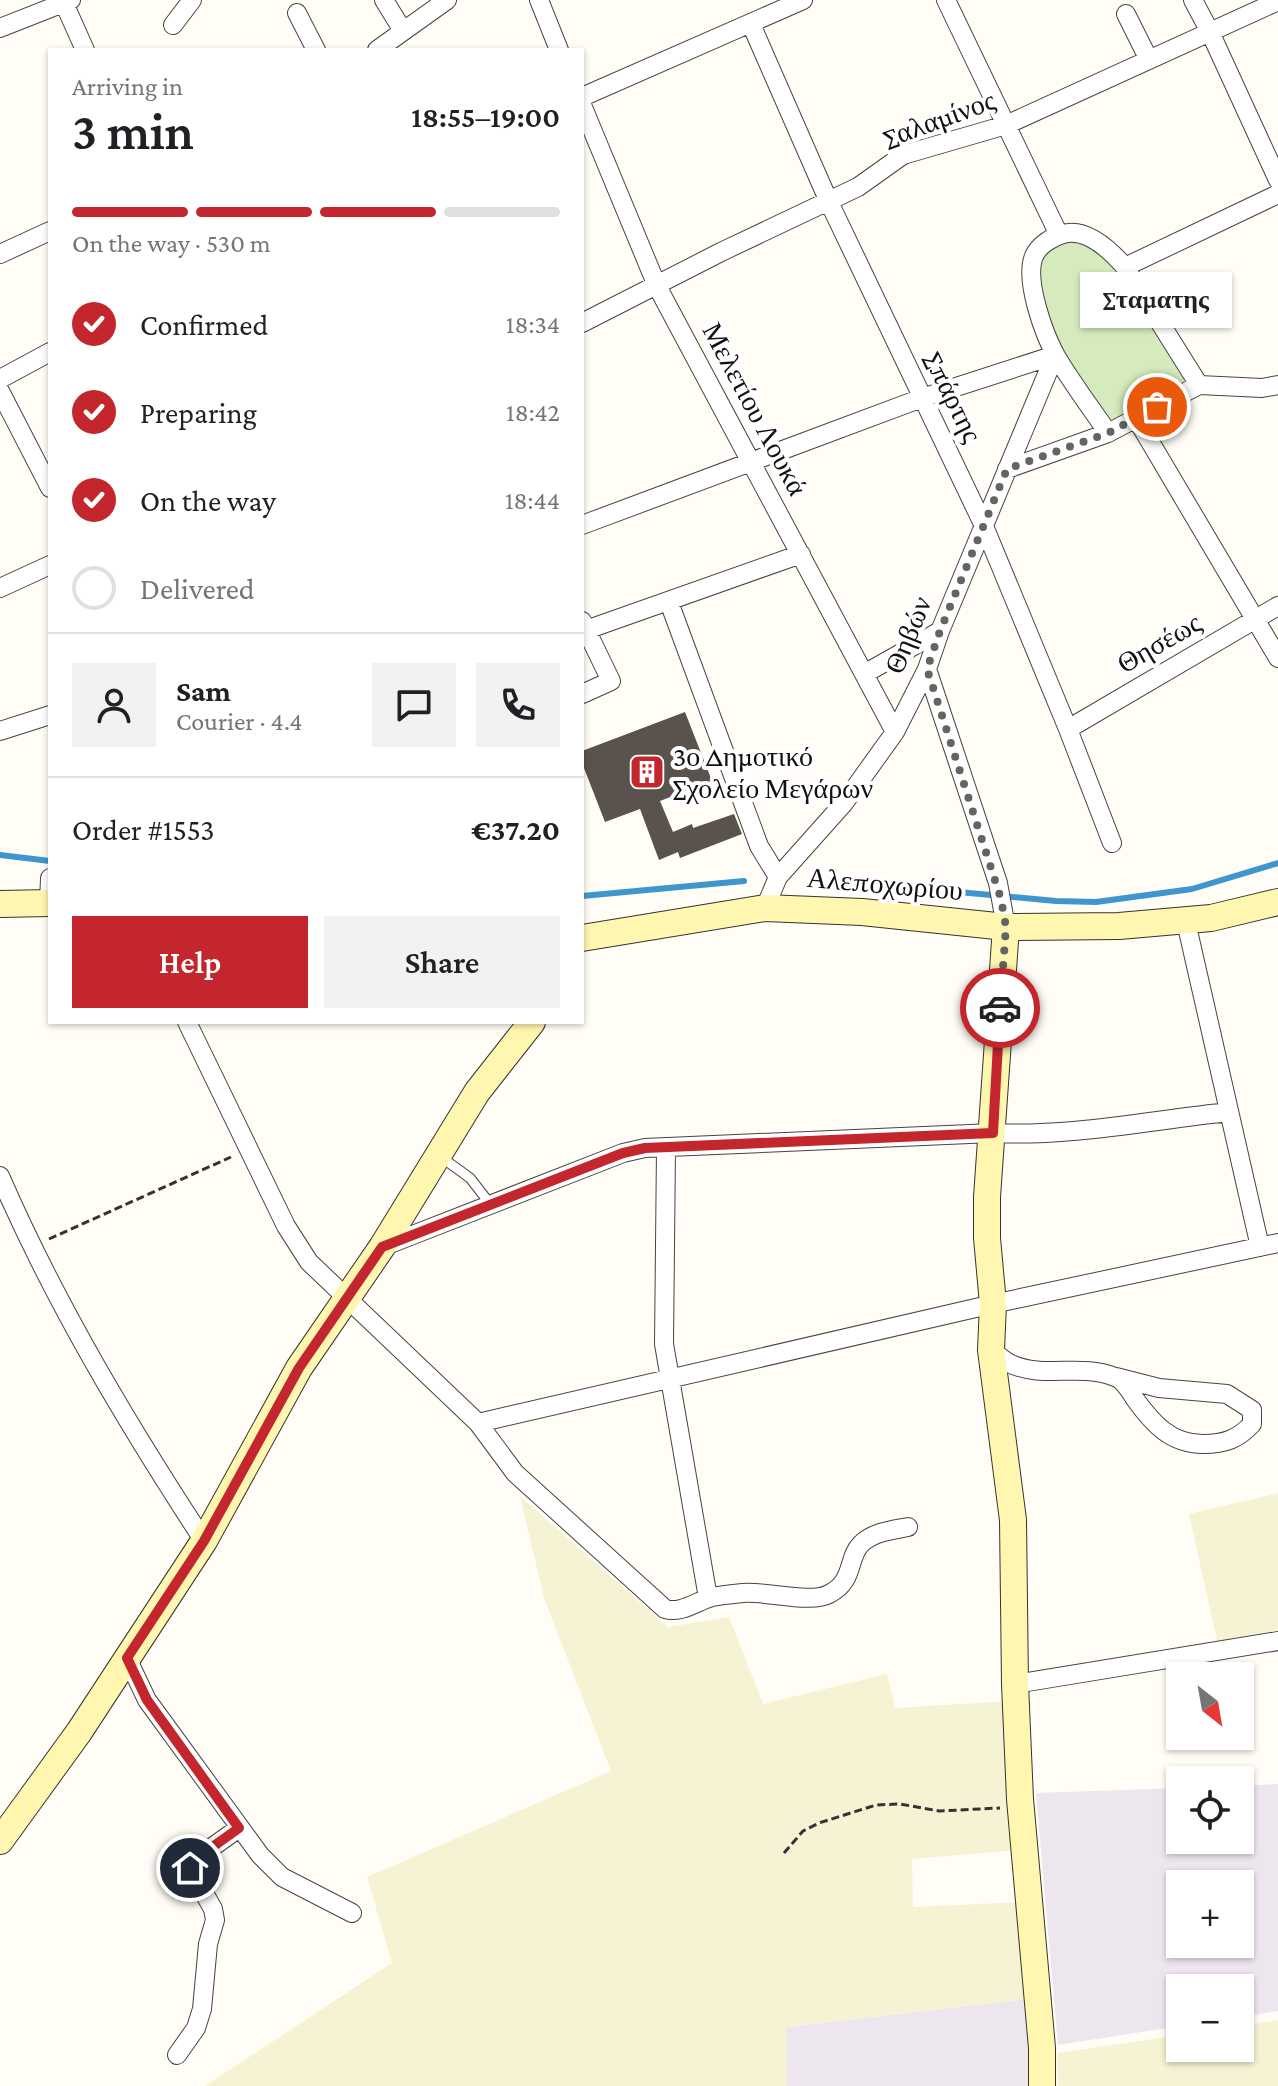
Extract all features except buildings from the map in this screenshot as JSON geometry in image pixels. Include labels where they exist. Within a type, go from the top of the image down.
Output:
[{"type":"street","points":[[173,25],[192,0]]},
{"type":"street","points":[[384,0],[403,31]]},
{"type":"street","points":[[380,48],[447,0]]},
{"type":"street","points":[[539,0],[558,48]]},
{"type":"street","points":[[584,96],[803,0]]},
{"type":"street","points":[[946,0],[1059,235]]},
{"type":"street","points":[[1193,0],[1278,180]]},
{"type":"street","name":"Σαλαμίνος","points":[[584,322],[858,187],[903,155],[1006,125],[1278,1]]},
{"type":"street","points":[[0,28],[67,2],[84,48]]},
{"type":"street","points":[[297,13],[315,48]]},
{"type":"street","points":[[1126,14],[1149,60]]},
{"type":"street","name":"Σπάρτης","points":[[751,24],[829,202],[984,526],[1112,843]]},
{"type":"street","name":"Μελετίου Λουκά","points":[[584,110],[657,286],[895,732]]},
{"type":"street","points":[[1125,267],[1278,194]]},
{"type":"street","points":[[0,254],[48,232]]},
{"type":"street","points":[[1108,433],[1055,355],[1042,323],[1031,268],[1035,254],[1045,243],[1059,235],[1070,232],[1090,239],[1113,253],[1125,267],[1199,385]]},
{"type":"street","points":[[0,379],[48,353]]},
{"type":"street","points":[[584,524],[922,398],[1055,355]]},
{"type":"street","name":"Θηβών","points":[[765,908],[778,877],[844,803],[895,732],[927,669],[1055,355]]},
{"type":"street","points":[[1007,469],[1108,433],[1199,385],[1262,388],[1278,385]]},
{"type":"street","points":[[0,391],[48,484]]},
{"type":"street","points":[[1136,418],[1278,658]]},
{"type":"street","points":[[584,693],[611,681],[584,625],[669,602],[801,554]]},
{"type":"street","points":[[0,588],[48,566]]},
{"type":"street","points":[[669,602],[759,846],[778,877]]},
{"type":"street","name":"Θησέως","points":[[1068,729],[1278,606]]},
{"type":"street","points":[[864,674],[940,631]]},
{"type":"street","points":[[927,669],[998,883],[1006,921],[987,1214],[993,1304],[991,1350],[1013,1520],[1020,1807],[1042,2048],[1042,2086]]},
{"type":"street","points":[[0,731],[48,716]]},
{"type":"street","name":"Αλεποχωρίου","points":[[591,938],[765,908],[1119,926],[1186,922],[1253,910],[1278,902]]},
{"type":"street","points":[[0,904],[48,903]]},
{"type":"street","points":[[478,1423],[993,1304],[1269,1245],[1229,1112],[1186,922]]},
{"type":"street","points":[[188,1024],[298,1247],[309,1262],[478,1423],[515,1473],[665,1609],[673,1612],[708,1598],[758,1592],[815,1599],[829,1595],[848,1576],[862,1543],[880,1533],[908,1527]]},
{"type":"street","points":[[0,1841],[79,1732],[204,1541],[299,1368],[382,1247],[477,1092],[530,1024]]},
{"type":"street","points":[[382,1247],[623,1153],[645,1148],[1024,1134],[1229,1112]]},
{"type":"street","points":[[666,1148],[663,1313],[670,1380],[708,1598]]},
{"type":"street","points":[[0,1176],[33,1247],[135,1431],[204,1541]]},
{"type":"street","points":[[991,1350],[1010,1364],[1036,1370],[1083,1370],[1116,1377],[1159,1388],[1227,1394],[1252,1410],[1252,1424],[1241,1436],[1223,1443],[1189,1444],[1172,1439],[1146,1415],[1127,1386],[1116,1377]]},
{"type":"street","points":[[1015,1684],[1278,1641]]},
{"type":"street","points":[[127,1658],[147,1700],[260,1855],[282,1877],[352,1913]]},
{"type":"street","points":[[177,2055],[196,2028],[202,2009],[208,1944],[215,1920],[213,1909],[190,1863],[239,1828]]},
{"type":"lane","points":[[438,1155],[470,1178],[491,1205]]},
{"type":"path","points":[[33,1247],[249,1149]]},
{"type":"path","points":[[784,1853],[803,1831],[876,1805],[900,1804],[939,1811],[1020,1807]]},
{"type":"shaded area","points":[[1278,1493],[1278,1630],[1217,1641],[1189,1514]]},
{"type":"shaded area","points":[[520,1496],[668,1627],[729,1617],[763,1704],[887,1674],[895,1708],[1011,1701],[1019,1850],[912,1859],[913,1907],[1022,1902],[1027,1999],[786,2027],[787,2086],[205,2086],[392,1963],[367,1877],[611,1771],[544,1598]]},
{"type":"shaded area","points":[[1278,1784],[1278,2011],[1254,2015],[1254,1974],[1166,1974],[1166,2028],[1058,2045],[1036,1793],[1166,1788],[1166,1854],[1254,1854],[1254,1785]]},
{"type":"shaded area","points":[[1027,1999],[1034,2086],[787,2086],[786,2027]]},
{"type":"shaded area","points":[[1278,2020],[1278,2086],[1058,2086],[1057,2053],[1166,2037],[1166,2062],[1254,2062],[1254,2024]]},
{"type":"green space","points":[[1072,238],[1103,251],[1191,385],[1109,429],[1057,353],[1034,285],[1040,257],[1059,242]]},
{"type":"waterway","points":[[0,855],[48,861]]},
{"type":"waterway","points":[[849,882],[1096,902],[1192,889],[1278,863]]},
{"type":"waterway","points":[[584,896],[744,881]]},
{"type":"way so far","points":[[1000,1008],[1006,927],[998,883],[927,669],[1007,469],[1108,433],[1157,407]]},
{"type":"place","name":"Σταματης","points":[[1157,407]]},
{"type":"place","name":"3ο Δημοτικό Σχολείο Μεγάρων","points":[[647,772]]},
{"type":"route","points":[[190,1868],[190,1863],[199,1854],[239,1828],[147,1700],[127,1658],[204,1541],[299,1368],[382,1247],[623,1153],[645,1148],[993,1133],[1000,1008]]}]
